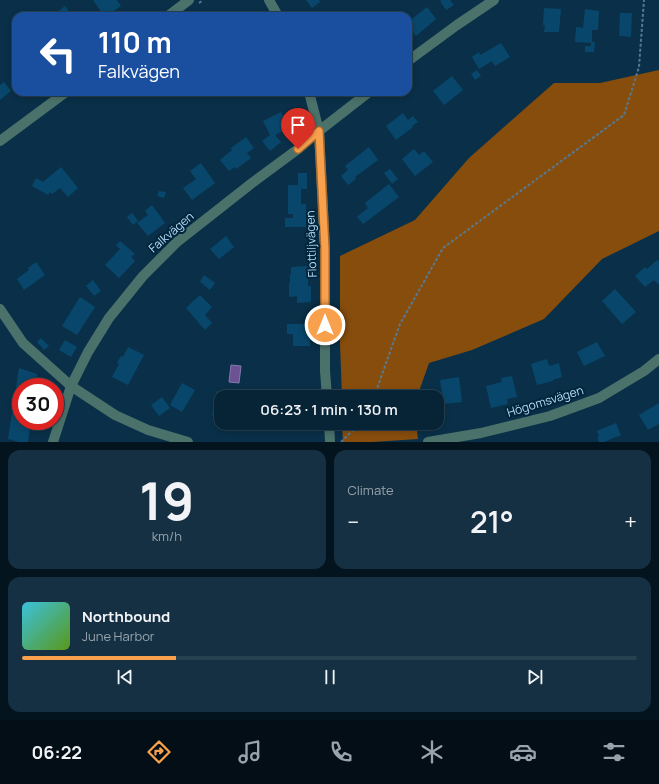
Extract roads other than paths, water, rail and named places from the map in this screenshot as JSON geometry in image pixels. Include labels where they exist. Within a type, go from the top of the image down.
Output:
[{"type":"street","points":[[173,12],[189,0]]},
{"type":"street","points":[[269,0],[276,12]]},
{"type":"street","points":[[412,58],[494,0]]},
{"type":"street","points":[[0,141],[61,96]]},
{"type":"street","name":"Flottiljvägen","points":[[310,96],[319,131],[325,249],[325,371],[326,390]]},
{"type":"street","name":"Falkvägen","points":[[53,442],[71,386],[88,352],[109,318],[143,276],[177,242],[252,182],[298,149],[364,96]]},
{"type":"street","points":[[0,309],[23,343],[71,386],[115,415],[148,430],[188,442]]},
{"type":"street","name":"Högomsvägen","points":[[428,442],[481,433],[550,416],[599,398],[644,371],[659,359]]},
{"type":"street","points":[[329,430],[330,442]]}]
